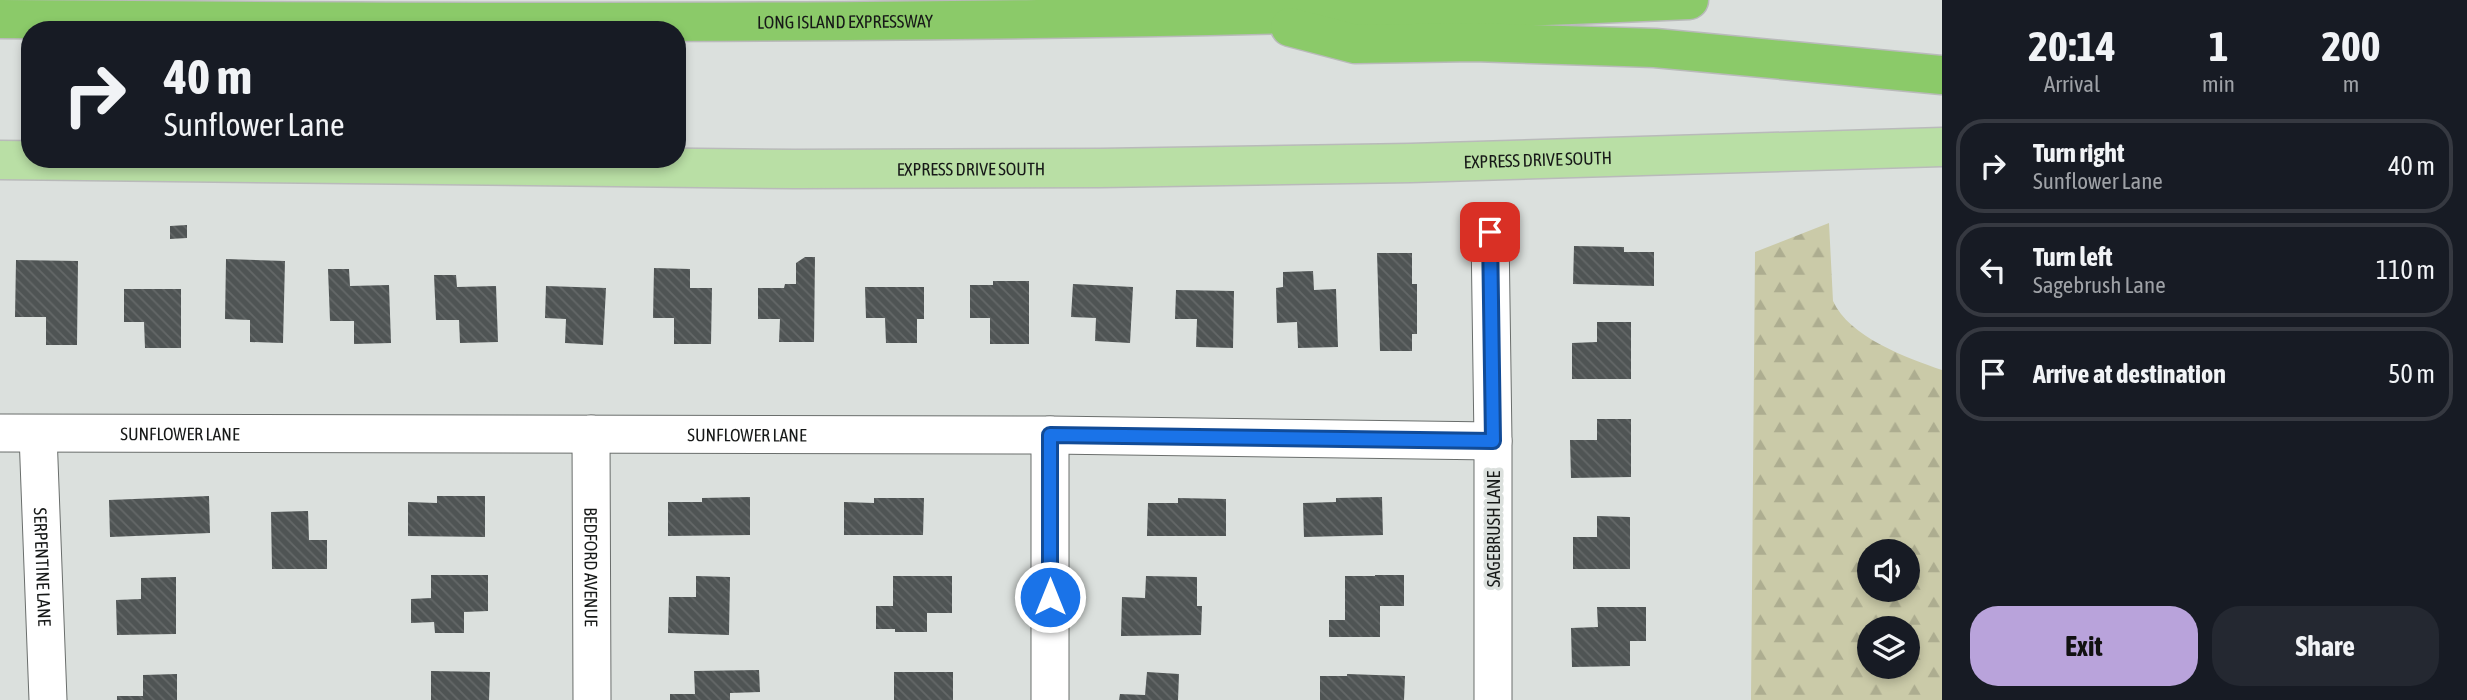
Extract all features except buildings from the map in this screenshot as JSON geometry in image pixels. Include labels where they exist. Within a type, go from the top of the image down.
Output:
[{"type":"highway","name":"LONG ISLAND EXPRESSWAY","points":[[686,23],[1240,15],[1484,9],[1689,0]]},
{"type":"highway","points":[[1240,15],[1355,44],[1475,42],[1656,48],[1942,75]]},
{"type":"highway","name":"LONG ISLAND EXPRESSWAY","points":[[0,19],[331,21]]},
{"type":"main road","name":"EXPRESS DRIVE SOUTH","points":[[686,168],[1114,168],[1439,162],[1942,147]]},
{"type":"main road","name":"EXPRESS DRIVE SOUTH","points":[[0,160],[21,160]]},
{"type":"street","name":"SAGEBRUSH LANE","points":[[1490,232],[1493,700]]},
{"type":"street","name":"SUNFLOWER LANE","points":[[0,433],[1050,435],[1493,441]]},
{"type":"street","name":"SERPENTINE LANE","points":[[38,434],[48,700]]},
{"type":"street","name":"BEDFORD AVENUE","points":[[591,434],[592,700]]},
{"type":"street","points":[[1050,435],[1050,700]]},
{"type":"green space","points":[[1829,223],[1833,301],[1841,314],[1880,344],[1942,370],[1942,700],[1751,700],[1755,252]]},
{"type":"route","points":[[1050,597],[1050,435],[1493,441],[1490,232]]}]
